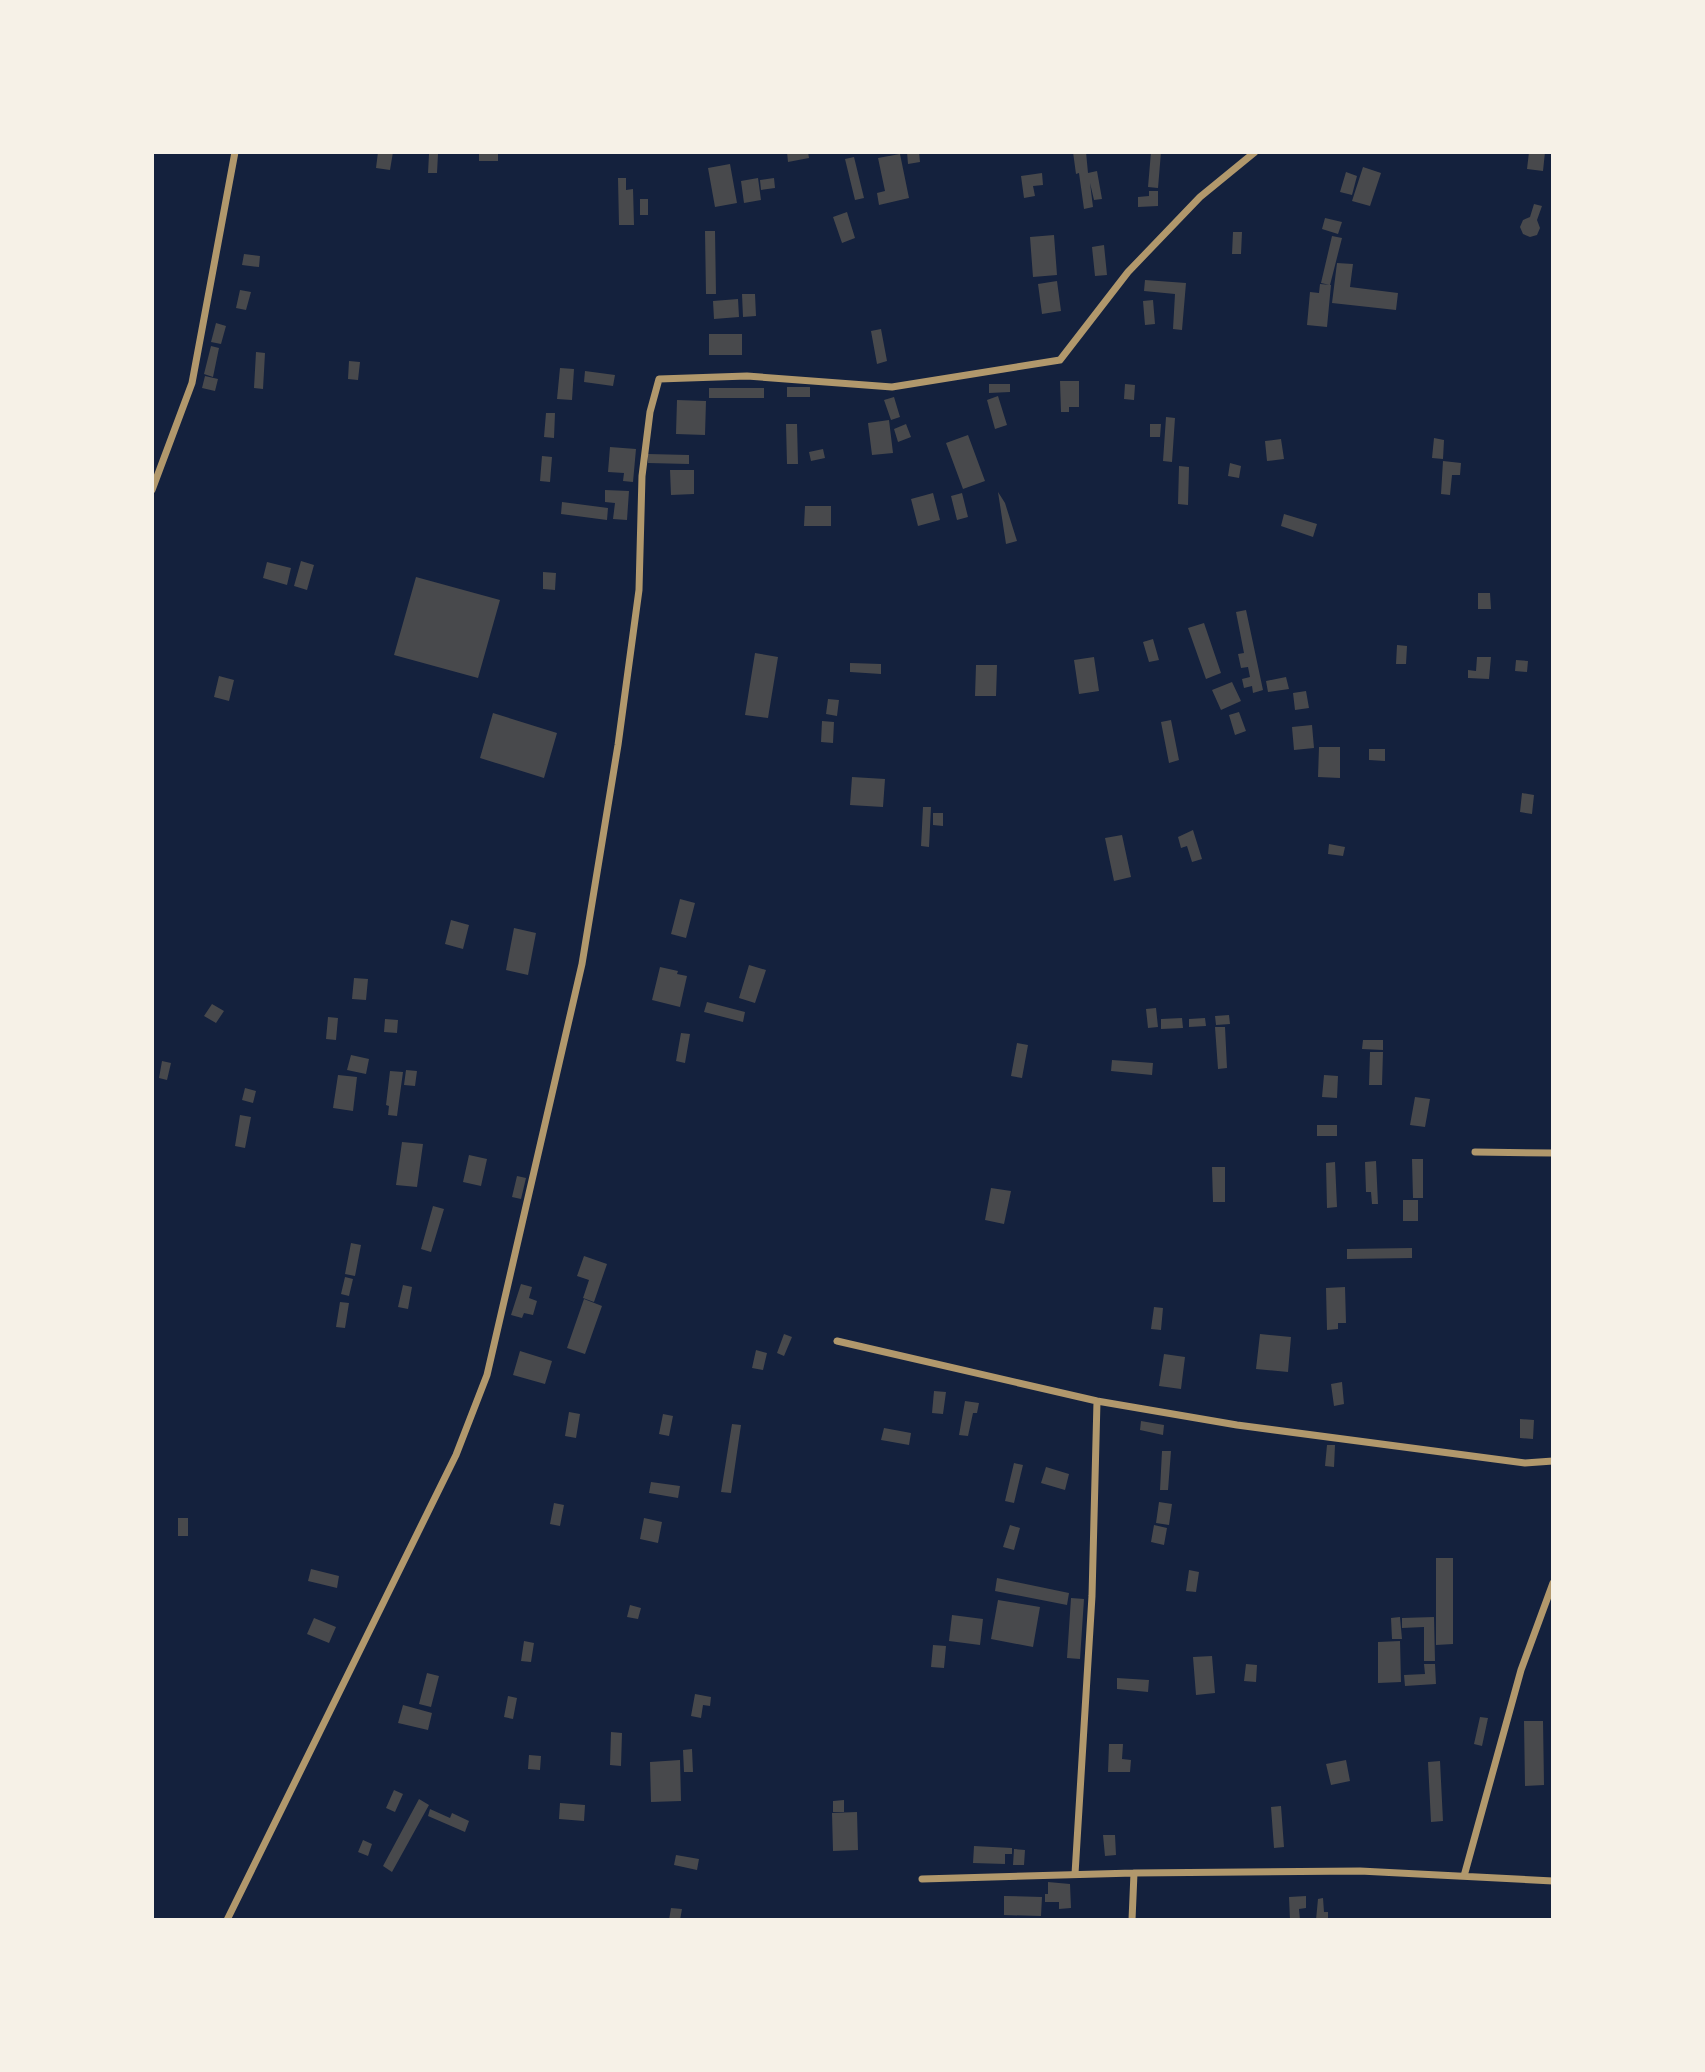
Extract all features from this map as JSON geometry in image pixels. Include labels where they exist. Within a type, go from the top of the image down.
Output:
[{"type":"street","points":[[152,490],[192,383],[235,152]]},
{"type":"street","points":[[227,1920],[456,1455],[487,1375],[582,964],[620,733],[639,590],[642,476],[650,412],[659,379],[747,376],[892,387],[1060,360],[1128,272],[1200,197],[1255,152]]},
{"type":"street","points":[[1475,1152],[1553,1153]]},
{"type":"street","points":[[837,1341],[1097,1401],[1237,1425],[1525,1462],[1553,1461]]},
{"type":"street","points":[[1075,1874],[1092,1596],[1097,1401]]},
{"type":"street","points":[[1464,1876],[1521,1670],[1553,1583]]},
{"type":"street","points":[[922,1879],[1134,1872],[1360,1871],[1553,1881]]},
{"type":"street","points":[[1132,1920],[1134,1872]]},
{"type":"building","points":[[378,152],[393,152],[390,170],[376,168]]},
{"type":"building","points":[[479,152],[498,152],[498,161],[479,161]]},
{"type":"building","points":[[787,152],[808,152],[809,158],[788,162]]},
{"type":"building","points":[[907,152],[919,152],[920,162],[908,164]]},
{"type":"building","points":[[1073,152],[1086,152],[1088,173],[1097,171],[1102,199],[1094,200],[1090,183],[1093,207],[1084,209]]},
{"type":"building","points":[[1151,152],[1161,152],[1158,188],[1148,187]]},
{"type":"building","points":[[1529,152],[1545,152],[1543,171],[1527,169]]},
{"type":"building","points":[[429,154],[438,154],[437,173],[428,173]]},
{"type":"building","points":[[900,154],[909,198],[879,205],[877,193],[885,191],[878,158]]},
{"type":"building","points":[[854,157],[864,198],[855,200],[845,159]]},
{"type":"building","points":[[730,164],[737,203],[715,207],[708,168]]},
{"type":"building","points":[[1363,167],[1381,173],[1370,206],[1352,201]]},
{"type":"building","points":[[1346,172],[1357,176],[1352,195],[1340,192]]},
{"type":"building","points":[[1042,173],[1043,185],[1033,186],[1035,196],[1024,198],[1021,176]]},
{"type":"building","points":[[618,178],[626,178],[626,190],[633,189],[634,225],[619,225]]},
{"type":"building","points":[[758,178],[761,200],[744,203],[741,181]]},
{"type":"building","points":[[774,178],[775,188],[761,190],[760,180]]},
{"type":"building","points":[[1149,191],[1158,191],[1158,206],[1138,207],[1138,197],[1149,196]]},
{"type":"building","points":[[640,199],[648,199],[648,215],[640,215]]},
{"type":"building","points":[[1534,204],[1542,206],[1537,220],[1540,228],[1537,235],[1530,237],[1523,234],[1520,227],[1523,220],[1530,217]]},
{"type":"building","points":[[847,212],[855,238],[842,243],[833,217]]},
{"type":"building","points":[[1325,218],[1342,222],[1338,234],[1322,229]]},
{"type":"building","points":[[705,231],[715,231],[716,294],[706,294]]},
{"type":"building","points":[[1233,232],[1242,232],[1241,254],[1232,254]]},
{"type":"building","points":[[1054,235],[1057,275],[1033,277],[1030,237]]},
{"type":"building","points":[[1332,236],[1342,238],[1330,285],[1321,283]]},
{"type":"building","points":[[1104,245],[1107,275],[1095,276],[1092,247]]},
{"type":"building","points":[[244,254],[260,256],[259,267],[242,265]]},
{"type":"building","points":[[1337,263],[1353,264],[1350,287],[1398,293],[1396,310],[1332,303]]},
{"type":"building","points":[[1145,280],[1186,283],[1182,330],[1173,329],[1175,294],[1144,291]]},
{"type":"building","points":[[1057,281],[1061,311],[1042,314],[1038,284]]},
{"type":"building","points":[[1320,284],[1331,285],[1327,327],[1307,325],[1310,292],[1319,293]]},
{"type":"building","points":[[240,290],[251,292],[246,310],[236,308]]},
{"type":"building","points":[[742,294],[755,294],[756,316],[743,317]]},
{"type":"building","points":[[738,299],[739,317],[714,319],[713,301]]},
{"type":"building","points":[[1153,300],[1155,324],[1145,325],[1143,301]]},
{"type":"building","points":[[216,323],[226,326],[221,344],[211,342]]},
{"type":"building","points":[[881,329],[887,361],[877,364],[871,331]]},
{"type":"building","points":[[709,334],[742,334],[742,355],[709,355]]},
{"type":"building","points":[[211,346],[219,348],[213,377],[204,374]]},
{"type":"building","points":[[256,352],[265,353],[263,389],[254,388]]},
{"type":"building","points":[[349,361],[360,362],[358,380],[348,379]]},
{"type":"building","points":[[560,368],[574,369],[572,400],[557,399]]},
{"type":"building","points":[[585,371],[615,375],[613,386],[584,382]]},
{"type":"building","points":[[205,376],[218,379],[215,391],[202,388]]},
{"type":"building","points":[[1060,381],[1079,381],[1079,407],[1069,407],[1069,412],[1061,412]]},
{"type":"building","points":[[989,384],[1010,384],[1010,392],[989,393]]},
{"type":"building","points":[[1125,384],[1135,385],[1134,400],[1124,399]]},
{"type":"building","points":[[787,387],[810,387],[810,397],[787,397]]},
{"type":"building","points":[[709,388],[764,388],[764,398],[709,398]]},
{"type":"building","points":[[998,396],[1007,425],[995,429],[987,400]]},
{"type":"building","points":[[894,397],[900,417],[891,420],[884,400]]},
{"type":"building","points":[[677,400],[706,401],[705,435],[676,434]]},
{"type":"building","points":[[546,413],[555,413],[554,438],[544,437]]},
{"type":"building","points":[[1166,417],[1175,418],[1172,462],[1163,461]]},
{"type":"building","points":[[889,420],[893,453],[872,455],[868,423]]},
{"type":"building","points":[[786,424],[797,424],[798,464],[787,464]]},
{"type":"building","points":[[906,424],[911,437],[898,442],[894,429]]},
{"type":"building","points":[[1150,424],[1161,424],[1160,437],[1150,437]]},
{"type":"building","points":[[968,435],[985,481],[963,489],[946,443]]},
{"type":"building","points":[[1434,438],[1444,440],[1443,459],[1432,458]]},
{"type":"building","points":[[1281,439],[1284,459],[1267,461],[1265,441]]},
{"type":"building","points":[[610,447],[636,449],[633,482],[623,481],[624,473],[608,472]]},
{"type":"building","points":[[823,449],[825,458],[811,461],[809,452]]},
{"type":"building","points":[[648,454],[689,455],[689,464],[648,463]]},
{"type":"building","points":[[542,456],[552,457],[550,482],[540,481]]},
{"type":"building","points":[[1443,461],[1461,463],[1460,475],[1452,475],[1450,495],[1441,494]]},
{"type":"building","points":[[1230,463],[1241,466],[1239,478],[1228,476]]},
{"type":"building","points":[[1179,466],[1189,467],[1188,505],[1178,504]]},
{"type":"building","points":[[670,470],[694,470],[694,494],[671,495]]},
{"type":"building","points":[[605,490],[629,491],[627,520],[613,519],[615,503],[605,502]]},
{"type":"building","points":[[998,492],[1005,503],[1017,541],[1006,544]]},
{"type":"building","points":[[933,493],[940,520],[918,526],[911,499]]},
{"type":"building","points":[[962,493],[968,517],[957,520],[951,496]]},
{"type":"building","points":[[562,502],[608,508],[607,520],[561,514]]},
{"type":"building","points":[[805,506],[831,506],[831,526],[804,526]]},
{"type":"building","points":[[1284,514],[1317,524],[1313,537],[1281,526]]},
{"type":"building","points":[[301,561],[314,565],[307,590],[294,586]]},
{"type":"building","points":[[267,562],[291,568],[287,585],[263,578]]},
{"type":"building","points":[[543,572],[556,573],[555,590],[543,589]]},
{"type":"building","points":[[416,577],[500,600],[478,678],[394,655]]},
{"type":"building","points":[[1478,593],[1490,593],[1491,609],[1478,609]]},
{"type":"building","points":[[1246,610],[1263,690],[1253,693],[1252,686],[1244,688],[1242,679],[1250,677],[1248,667],[1241,668],[1238,654],[1244,653],[1236,612]]},
{"type":"building","points":[[1204,623],[1221,673],[1206,679],[1188,628]]},
{"type":"building","points":[[1153,639],[1159,660],[1149,662],[1143,642]]},
{"type":"building","points":[[1397,645],[1407,646],[1406,664],[1396,664]]},
{"type":"building","points":[[755,653],[778,657],[768,718],[745,715]]},
{"type":"building","points":[[1094,657],[1099,691],[1079,694],[1074,660]]},
{"type":"building","points":[[1477,657],[1491,657],[1489,679],[1468,678],[1468,670],[1476,671]]},
{"type":"building","points":[[1516,660],[1528,661],[1527,672],[1515,671]]},
{"type":"building","points":[[850,663],[881,664],[881,674],[850,672]]},
{"type":"building","points":[[976,665],[997,665],[996,696],[975,696]]},
{"type":"building","points":[[219,676],[234,680],[229,701],[214,697]]},
{"type":"building","points":[[1286,677],[1289,689],[1268,692],[1266,681]]},
{"type":"building","points":[[1232,682],[1241,701],[1221,710],[1212,690]]},
{"type":"building","points":[[1306,691],[1309,708],[1295,710],[1293,693]]},
{"type":"building","points":[[828,699],[839,700],[837,716],[826,714]]},
{"type":"building","points":[[1239,712],[1246,731],[1235,735],[1229,715]]},
{"type":"building","points":[[493,713],[557,733],[544,778],[480,758]]},
{"type":"building","points":[[1171,720],[1179,760],[1169,763],[1161,722]]},
{"type":"building","points":[[822,721],[834,722],[833,743],[821,742]]},
{"type":"building","points":[[1312,725],[1314,748],[1294,750],[1292,727]]},
{"type":"building","points":[[1319,747],[1340,747],[1340,778],[1318,777]]},
{"type":"building","points":[[1369,749],[1385,749],[1385,761],[1369,760]]},
{"type":"building","points":[[852,777],[885,779],[883,807],[850,805]]},
{"type":"building","points":[[1522,793],[1534,795],[1532,814],[1520,812]]},
{"type":"building","points":[[923,807],[931,807],[929,847],[921,846]]},
{"type":"building","points":[[933,813],[943,813],[943,826],[933,825]]},
{"type":"building","points":[[1193,830],[1202,859],[1192,862],[1187,846],[1181,848],[1178,837]]},
{"type":"building","points":[[1122,835],[1131,877],[1114,881],[1105,838]]},
{"type":"building","points":[[1329,844],[1345,847],[1343,856],[1328,854]]},
{"type":"building","points":[[680,899],[695,903],[686,938],[671,934]]},
{"type":"building","points":[[451,920],[469,925],[463,949],[445,944]]},
{"type":"building","points":[[514,928],[536,933],[528,975],[506,970]]},
{"type":"building","points":[[749,965],[766,970],[755,1003],[739,998]]},
{"type":"building","points":[[660,967],[687,976],[680,1007],[652,1000]]},
{"type":"building","points":[[354,978],[368,979],[366,1000],[352,999]]},
{"type":"building","points":[[707,1002],[745,1012],[743,1022],[704,1012]]},
{"type":"building","points":[[212,1004],[224,1011],[216,1023],[204,1016]]},
{"type":"building","points":[[1156,1008],[1158,1027],[1148,1028],[1146,1009]]},
{"type":"building","points":[[1229,1015],[1230,1024],[1216,1025],[1215,1016]]},
{"type":"building","points":[[328,1017],[338,1018],[336,1040],[326,1039]]},
{"type":"building","points":[[1182,1018],[1183,1028],[1161,1029],[1161,1019]]},
{"type":"building","points":[[1205,1018],[1206,1026],[1189,1027],[1189,1019]]},
{"type":"building","points":[[385,1019],[398,1020],[397,1033],[384,1032]]},
{"type":"building","points":[[1215,1027],[1225,1027],[1227,1068],[1218,1069]]},
{"type":"building","points":[[681,1033],[690,1034],[685,1063],[676,1061]]},
{"type":"building","points":[[1363,1040],[1383,1040],[1383,1050],[1362,1049]]},
{"type":"building","points":[[1017,1043],[1028,1045],[1022,1078],[1011,1076]]},
{"type":"building","points":[[1370,1052],[1383,1052],[1382,1085],[1369,1085]]},
{"type":"building","points":[[351,1055],[369,1059],[366,1074],[347,1070]]},
{"type":"building","points":[[1112,1060],[1153,1063],[1152,1075],[1111,1071]]},
{"type":"building","points":[[162,1061],[171,1063],[167,1080],[159,1078]]},
{"type":"building","points":[[406,1070],[417,1071],[415,1086],[404,1085]]},
{"type":"building","points":[[390,1071],[403,1072],[397,1116],[388,1115],[389,1106],[386,1105]]},
{"type":"building","points":[[338,1075],[357,1077],[353,1111],[333,1108]]},
{"type":"building","points":[[1324,1075],[1338,1076],[1337,1098],[1322,1097]]},
{"type":"building","points":[[245,1088],[256,1091],[253,1103],[242,1100]]},
{"type":"building","points":[[1415,1097],[1430,1099],[1425,1127],[1410,1125]]},
{"type":"building","points":[[240,1115],[251,1117],[245,1148],[235,1146]]},
{"type":"building","points":[[1317,1125],[1337,1125],[1337,1136],[1317,1136]]},
{"type":"building","points":[[402,1142],[423,1144],[417,1187],[396,1185]]},
{"type":"building","points":[[469,1155],[487,1159],[481,1186],[463,1182]]},
{"type":"building","points":[[1412,1159],[1423,1159],[1423,1198],[1413,1198]]},
{"type":"building","points":[[1376,1161],[1378,1204],[1372,1204],[1371,1192],[1366,1192],[1365,1162]]},
{"type":"building","points":[[1335,1162],[1337,1207],[1327,1208],[1326,1163]]},
{"type":"building","points":[[1212,1167],[1225,1167],[1225,1202],[1213,1202]]},
{"type":"building","points":[[517,1176],[526,1178],[521,1199],[512,1197]]},
{"type":"building","points":[[991,1188],[1011,1191],[1004,1224],[985,1220]]},
{"type":"building","points":[[1403,1200],[1418,1200],[1418,1221],[1403,1221]]},
{"type":"building","points":[[433,1206],[444,1209],[431,1252],[421,1249]]},
{"type":"building","points":[[351,1243],[361,1245],[355,1276],[345,1274]]},
{"type":"building","points":[[1412,1248],[1412,1258],[1347,1259],[1347,1249]]},
{"type":"building","points":[[584,1256],[607,1264],[594,1302],[583,1298],[589,1280],[577,1276]]},
{"type":"building","points":[[345,1277],[353,1279],[349,1296],[341,1294]]},
{"type":"building","points":[[521,1284],[532,1287],[529,1298],[537,1301],[533,1315],[524,1313],[522,1318],[511,1315]]},
{"type":"building","points":[[403,1285],[412,1287],[408,1309],[398,1307]]},
{"type":"building","points":[[1345,1287],[1346,1323],[1338,1323],[1338,1329],[1327,1330],[1326,1288]]},
{"type":"building","points":[[584,1299],[602,1306],[585,1354],[567,1348]]},
{"type":"building","points":[[340,1302],[349,1303],[345,1328],[336,1327]]},
{"type":"building","points":[[1154,1307],[1163,1308],[1161,1330],[1151,1329]]},
{"type":"building","points":[[784,1334],[792,1337],[784,1356],[777,1353]]},
{"type":"building","points":[[1260,1334],[1291,1337],[1288,1372],[1256,1369]]},
{"type":"building","points":[[756,1350],[767,1353],[763,1370],[752,1368]]},
{"type":"building","points":[[520,1351],[552,1361],[545,1384],[513,1375]]},
{"type":"building","points":[[1164,1354],[1185,1357],[1181,1389],[1159,1386]]},
{"type":"building","points":[[1342,1382],[1344,1404],[1334,1406],[1331,1384]]},
{"type":"building","points":[[934,1391],[946,1392],[943,1414],[932,1413]]},
{"type":"building","points":[[965,1401],[979,1403],[977,1413],[973,1413],[968,1436],[959,1435]]},
{"type":"building","points":[[569,1412],[580,1414],[576,1438],[565,1436]]},
{"type":"building","points":[[663,1414],[673,1416],[669,1436],[659,1434]]},
{"type":"building","points":[[1520,1419],[1534,1420],[1533,1439],[1520,1438]]},
{"type":"building","points":[[1141,1421],[1164,1425],[1163,1435],[1140,1430]]},
{"type":"building","points":[[732,1424],[741,1425],[731,1493],[721,1492]]},
{"type":"building","points":[[884,1428],[911,1433],[909,1445],[881,1440]]},
{"type":"building","points":[[1327,1445],[1335,1445],[1334,1467],[1325,1466]]},
{"type":"building","points":[[1162,1451],[1171,1451],[1168,1490],[1160,1490]]},
{"type":"building","points":[[1014,1463],[1023,1465],[1014,1503],[1005,1501]]},
{"type":"building","points":[[1046,1467],[1069,1474],[1065,1490],[1041,1483]]},
{"type":"building","points":[[651,1482],[680,1486],[678,1498],[649,1493]]},
{"type":"building","points":[[1159,1502],[1172,1504],[1169,1525],[1156,1523]]},
{"type":"building","points":[[554,1503],[564,1505],[560,1526],[550,1524]]},
{"type":"building","points":[[178,1518],[188,1518],[188,1536],[178,1536]]},
{"type":"building","points":[[644,1518],[662,1522],[658,1543],[640,1539]]},
{"type":"building","points":[[1010,1525],[1020,1528],[1014,1550],[1003,1547]]},
{"type":"building","points":[[1154,1525],[1167,1528],[1164,1545],[1151,1542]]},
{"type":"building","points":[[1436,1558],[1453,1558],[1453,1644],[1436,1645]]},
{"type":"building","points":[[311,1569],[339,1576],[337,1588],[308,1581]]},
{"type":"building","points":[[1189,1570],[1199,1572],[1196,1592],[1186,1591]]},
{"type":"building","points":[[997,1578],[1069,1593],[1067,1605],[995,1591]]},
{"type":"building","points":[[1071,1598],[1084,1599],[1080,1659],[1067,1658]]},
{"type":"building","points":[[998,1600],[1040,1607],[1033,1647],[991,1639]]},
{"type":"building","points":[[630,1605],[641,1608],[638,1619],[627,1617]]},
{"type":"building","points":[[952,1615],[983,1619],[980,1645],[949,1641]]},
{"type":"building","points":[[1400,1617],[1402,1639],[1392,1639],[1391,1618]]},
{"type":"building","points":[[1434,1617],[1435,1661],[1424,1661],[1424,1627],[1402,1628],[1402,1618]]},
{"type":"building","points":[[314,1618],[336,1627],[329,1643],[307,1634]]},
{"type":"building","points":[[524,1641],[534,1643],[531,1662],[521,1661]]},
{"type":"building","points":[[1400,1641],[1401,1682],[1378,1683],[1378,1642]]},
{"type":"building","points":[[933,1645],[946,1646],[944,1668],[931,1667]]},
{"type":"building","points":[[1212,1656],[1215,1693],[1196,1695],[1193,1657]]},
{"type":"building","points":[[1246,1664],[1257,1665],[1256,1682],[1244,1681]]},
{"type":"building","points":[[1424,1664],[1435,1664],[1436,1684],[1405,1686],[1404,1675],[1425,1674]]},
{"type":"building","points":[[427,1673],[439,1676],[431,1707],[419,1704]]},
{"type":"building","points":[[1117,1678],[1149,1680],[1148,1692],[1117,1689]]},
{"type":"building","points":[[695,1694],[711,1697],[710,1706],[703,1705],[701,1718],[691,1716]]},
{"type":"building","points":[[508,1696],[517,1698],[513,1719],[504,1717]]},
{"type":"building","points":[[403,1705],[432,1713],[428,1730],[398,1723]]},
{"type":"building","points":[[1480,1717],[1488,1718],[1482,1746],[1474,1744]]},
{"type":"building","points":[[1524,1721],[1543,1721],[1544,1785],[1525,1786]]},
{"type":"building","points":[[611,1732],[622,1733],[621,1766],[610,1765]]},
{"type":"building","points":[[1109,1744],[1123,1744],[1122,1759],[1131,1760],[1130,1772],[1108,1772]]},
{"type":"building","points":[[692,1749],[693,1772],[684,1772],[683,1750]]},
{"type":"building","points":[[529,1755],[541,1756],[540,1770],[528,1769]]},
{"type":"building","points":[[680,1760],[681,1801],[651,1802],[650,1762]]},
{"type":"building","points":[[1346,1760],[1350,1781],[1331,1785],[1326,1764]]},
{"type":"building","points":[[1440,1761],[1443,1821],[1431,1822],[1428,1762]]},
{"type":"building","points":[[394,1790],[403,1794],[395,1812],[386,1808]]},
{"type":"building","points":[[419,1799],[429,1805],[392,1872],[383,1866]]},
{"type":"building","points":[[844,1800],[844,1812],[833,1812],[833,1801]]},
{"type":"building","points":[[560,1803],[585,1805],[584,1821],[559,1819]]},
{"type":"building","points":[[1281,1806],[1284,1847],[1274,1848],[1271,1807]]},
{"type":"building","points":[[430,1809],[450,1818],[452,1813],[469,1821],[465,1832],[428,1816]]},
{"type":"building","points":[[857,1812],[858,1850],[833,1851],[832,1813]]},
{"type":"building","points":[[1103,1835],[1115,1835],[1116,1855],[1105,1856]]},
{"type":"building","points":[[363,1840],[372,1844],[368,1856],[358,1852]]},
{"type":"building","points":[[974,1846],[1012,1848],[1012,1854],[1005,1854],[1005,1864],[973,1863]]},
{"type":"building","points":[[1014,1849],[1025,1850],[1024,1865],[1013,1865]]},
{"type":"building","points":[[676,1855],[699,1859],[697,1870],[674,1865]]},
{"type":"building","points":[[1048,1882],[1070,1884],[1071,1908],[1059,1909],[1059,1902],[1045,1902]]},
{"type":"building","points":[[1004,1896],[1042,1897],[1041,1916],[1004,1915]]},
{"type":"building","points":[[1306,1896],[1306,1908],[1299,1909],[1300,1920],[1290,1920],[1289,1897]]},
{"type":"building","points":[[1323,1898],[1324,1912],[1328,1912],[1328,1920],[1316,1920],[1318,1899]]},
{"type":"building","points":[[671,1908],[682,1909],[680,1920],[669,1920]]}]
